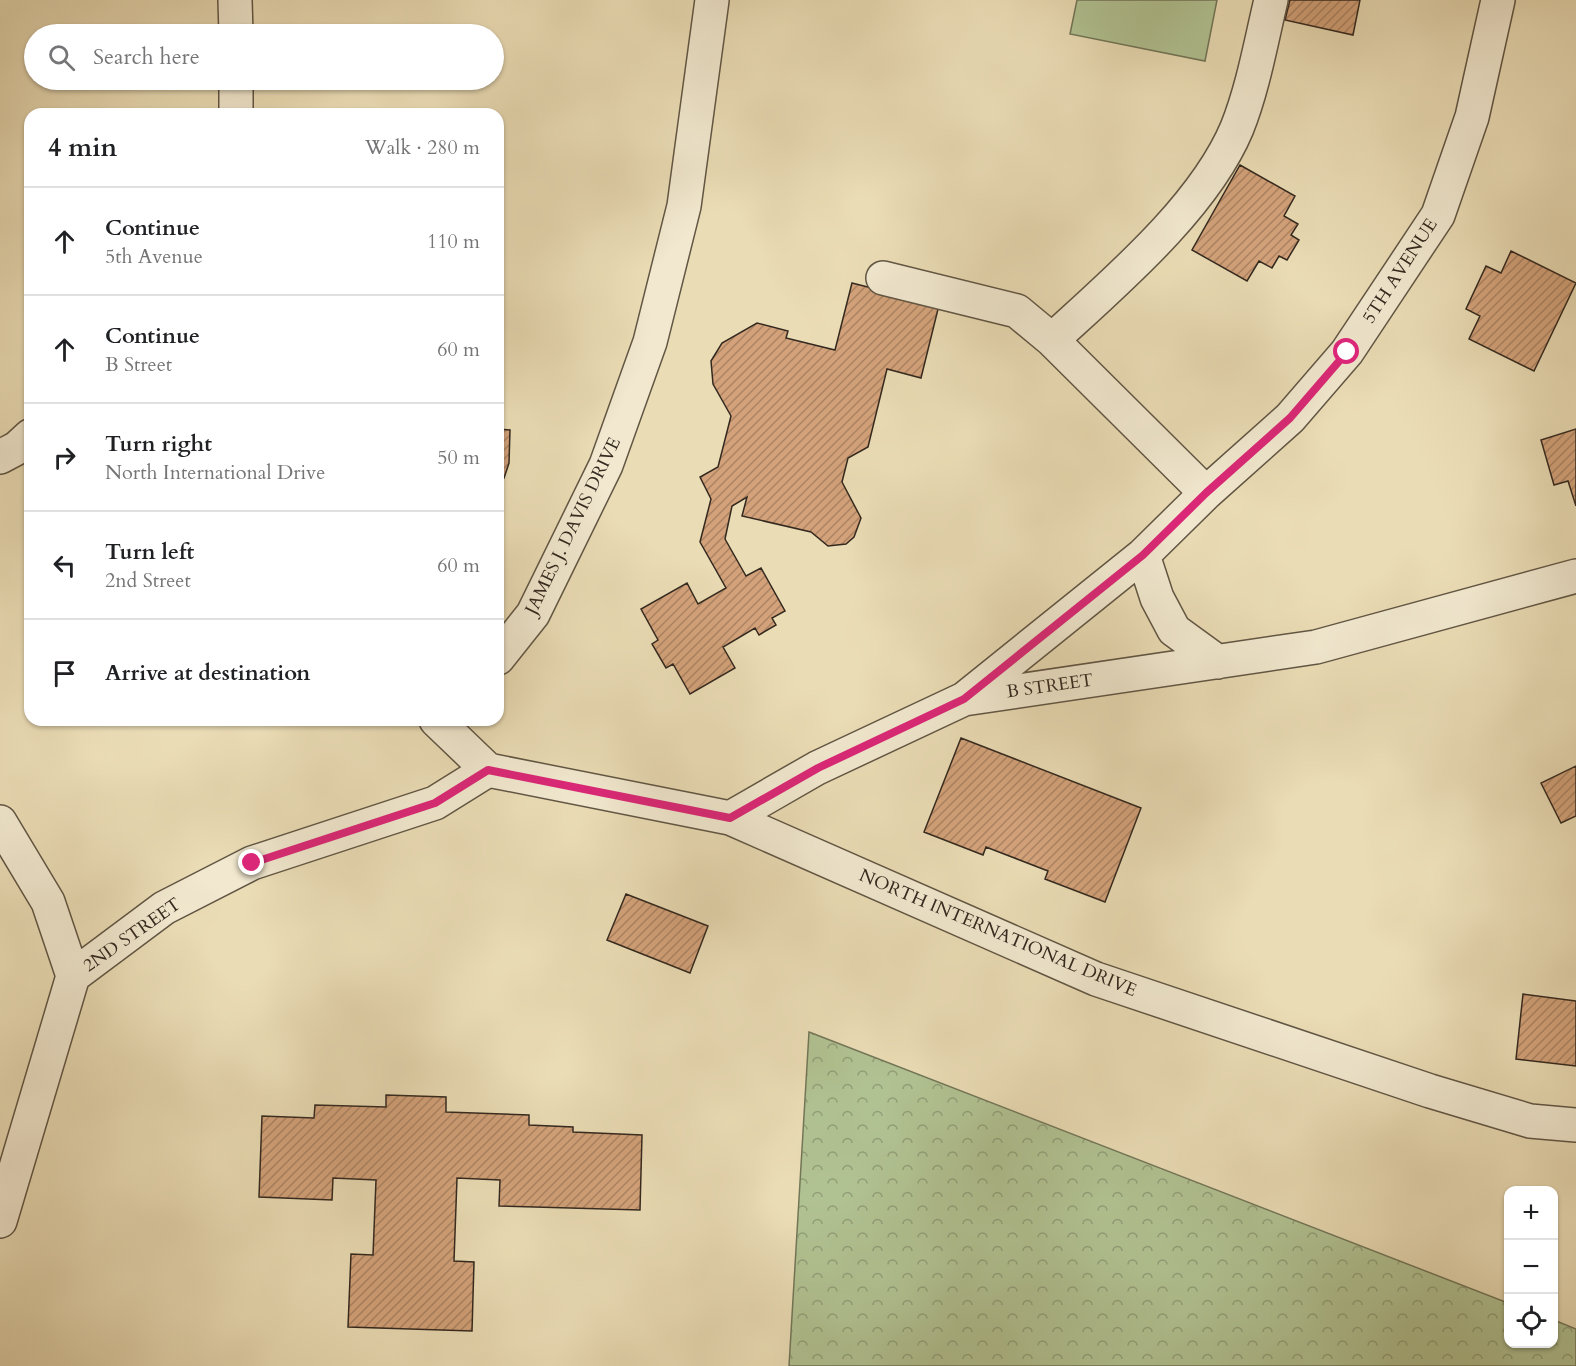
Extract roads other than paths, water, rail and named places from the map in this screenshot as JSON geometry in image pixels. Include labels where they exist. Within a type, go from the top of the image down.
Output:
[{"type":"street","points":[[236,0],[236,24]]},
{"type":"street","name":"JAMES J. DAVIS DRIVE","points":[[504,650],[533,614],[606,465],[650,342],[684,206],[712,0]]},
{"type":"street","points":[[1053,340],[1162,234],[1208,179],[1237,128],[1271,0]]},
{"type":"street","name":"5TH AVENUE","points":[[964,699],[1143,555],[1206,493],[1290,418],[1347,352],[1438,215],[1472,117],[1497,0]]},
{"type":"street","points":[[236,90],[236,108]]},
{"type":"street","points":[[883,278],[1017,311],[1053,340],[1206,493]]},
{"type":"street","points":[[0,457],[24,442]]},
{"type":"street","points":[[1143,555],[1157,598],[1174,630],[1218,662]]},
{"type":"street","name":"B STREET","points":[[730,818],[818,768],[964,699],[1316,647],[1576,576]]},
{"type":"street","points":[[447,726],[488,770]]},
{"type":"street","name":"NORTH INTERNATIONAL DRIVE","points":[[488,770],[730,818],[1096,979],[1430,1091],[1530,1121],[1576,1125]]},
{"type":"street","name":"2ND STREET","points":[[73,976],[164,908],[252,863],[435,803],[488,770]]},
{"type":"street","points":[[0,822],[48,902],[73,976],[0,1221]]}]
